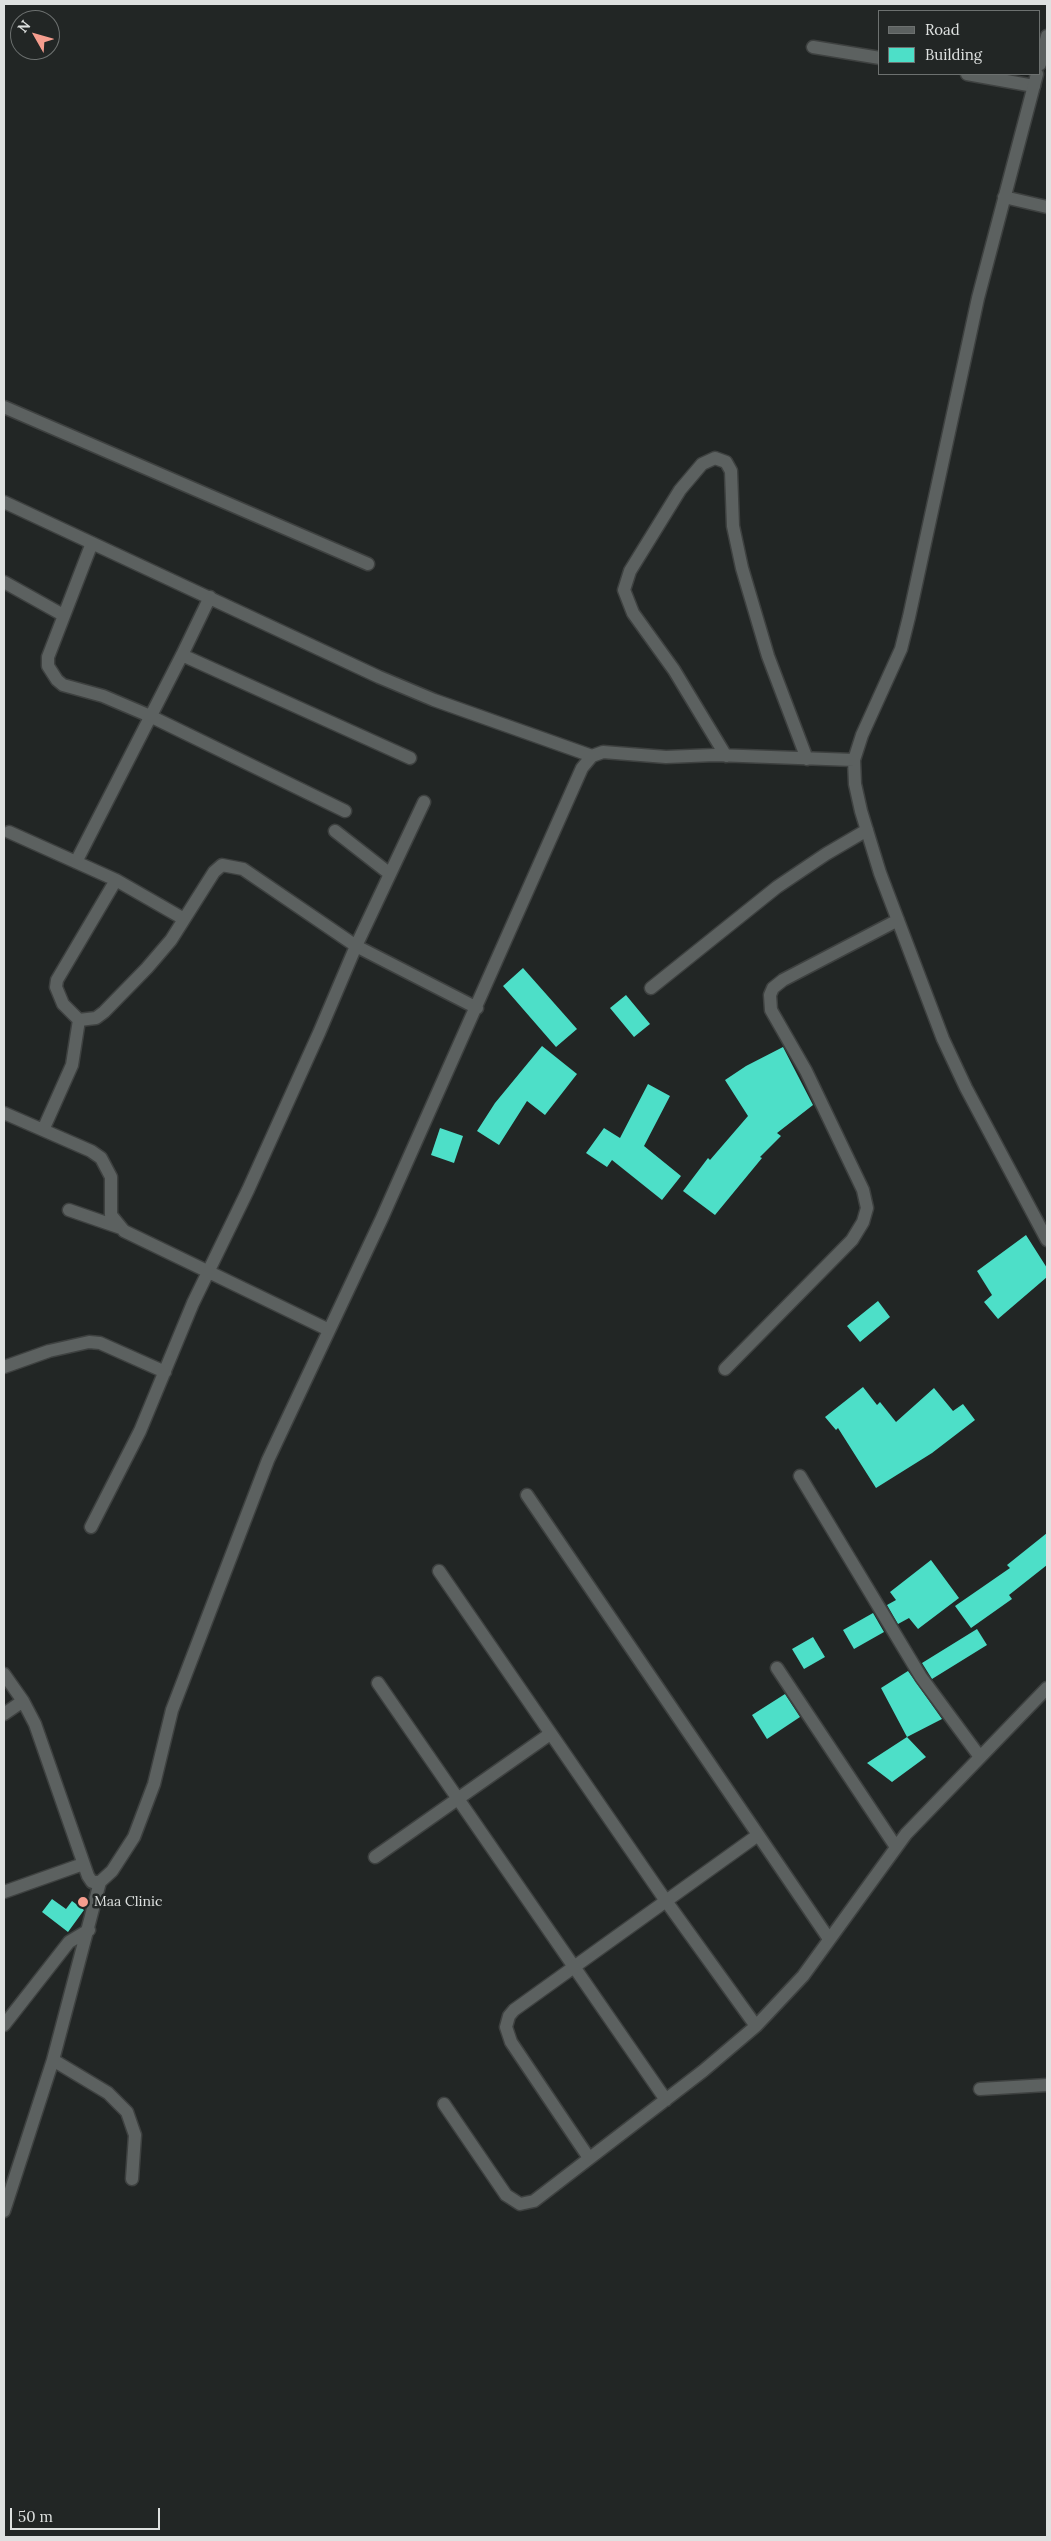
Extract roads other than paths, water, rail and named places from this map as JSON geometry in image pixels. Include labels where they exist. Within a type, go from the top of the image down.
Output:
[{"type":"street","points":[[1041,60],[1047,36]]},
{"type":"street","points":[[813,47],[878,58]]},
{"type":"street","points":[[978,75],[1036,80],[978,298],[909,618],[901,649],[862,735],[854,760],[855,784],[867,830],[898,920],[943,1038],[966,1088],[1047,1240]]},
{"type":"street","points":[[1004,197],[1047,207]]},
{"type":"street","points":[[4,407],[368,564]]},
{"type":"street","points":[[726,756],[674,670],[633,613],[624,590],[630,571],[680,490],[702,464],[715,458],[726,462],[731,471],[733,526],[742,568],[768,656],[807,759]]},
{"type":"street","points":[[4,502],[379,677],[434,700],[592,756]]},
{"type":"street","points":[[92,543],[48,657],[48,666],[57,680],[63,685],[103,696],[150,716],[345,811]]},
{"type":"street","points":[[4,582],[63,615]]},
{"type":"street","points":[[76,862],[210,597]]},
{"type":"street","points":[[182,655],[410,758]]},
{"type":"street","points":[[4,2211],[53,2060],[89,1930],[100,1882],[112,1870],[134,1838],[141,1822],[154,1784],[179,1688],[268,1460],[477,1008],[582,768],[592,756],[603,752],[666,757],[726,756],[854,760]]},
{"type":"street","points":[[91,1527],[140,1431],[207,1271],[248,1190],[356,946],[424,802]]},
{"type":"street","points":[[652,988],[777,887],[826,854],[867,830]]},
{"type":"street","points":[[335,831],[390,874]]},
{"type":"street","points":[[9,832],[116,880],[184,919]]},
{"type":"street","points":[[116,880],[57,980],[56,987],[60,999],[70,1013],[79,1020],[96,1018],[104,1012],[153,961],[171,940],[217,868],[222,865],[232,865],[250,873],[356,946],[477,1008]]},
{"type":"street","points":[[724,1369],[852,1240],[863,1222],[867,1208],[863,1190],[814,1088],[772,1010],[770,996],[773,988],[782,980],[898,920]]},
{"type":"street","points":[[43,1130],[72,1065],[79,1020]]},
{"type":"street","points":[[4,1113],[101,1158],[111,1178],[111,1215],[120,1228]]},
{"type":"street","points":[[69,1210],[120,1228],[329,1330]]},
{"type":"street","points":[[4,1367],[55,1349],[89,1342],[100,1343],[164,1372]]},
{"type":"street","points":[[800,1476],[921,1677],[980,1757]]},
{"type":"street","points":[[527,1495],[829,1940]]},
{"type":"street","points":[[439,1571],[666,1901],[756,2026]]},
{"type":"street","points":[[777,1668],[805,1714],[896,1847]]},
{"type":"street","points":[[4,1674],[23,1701],[48,1758],[83,1864],[92,1882],[100,1882]]},
{"type":"street","points":[[378,1683],[666,2100]]},
{"type":"street","points":[[444,2104],[506,2196],[520,2204],[534,2201],[666,2100],[756,2026],[803,1976],[919,1818],[1047,1688]]},
{"type":"street","points":[[4,1714],[23,1701]]},
{"type":"street","points":[[375,1857],[550,1734]]},
{"type":"street","points":[[589,2158],[510,2042],[506,2027],[509,2016],[514,2010],[758,1834]]},
{"type":"street","points":[[4,1892],[83,1864]]},
{"type":"street","points":[[4,2025],[69,1942],[89,1930]]},
{"type":"street","points":[[53,2060],[108,2093],[127,2112],[135,2134],[132,2179]]},
{"type":"street","points":[[980,2089],[1047,2085]]},
{"type":"place","name":"Maa Clinic","points":[[83,1902]]}]
